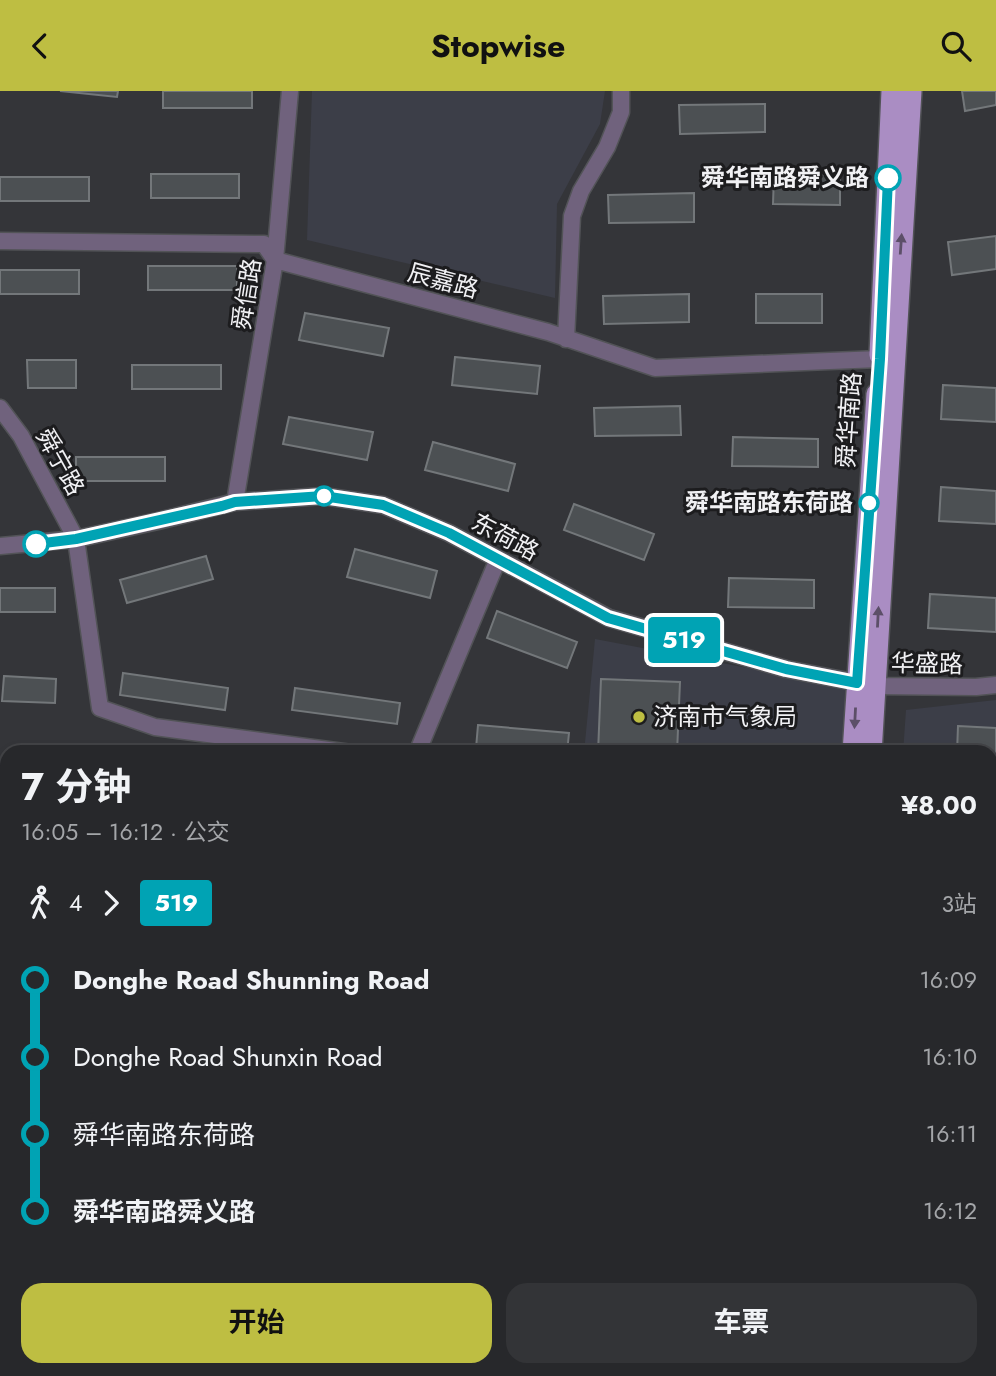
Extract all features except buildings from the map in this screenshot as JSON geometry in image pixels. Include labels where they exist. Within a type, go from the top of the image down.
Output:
[{"type":"main road","name":"舜华南路","points":[[870,745],[866,684],[892,91]]},
{"type":"main road","name":"舜华南路","points":[[855,745],[866,684],[911,91]]},
{"type":"street","name":"舜信路","points":[[235,502],[275,260],[290,91]]},
{"type":"street","points":[[566,339],[572,216],[581,191],[607,147],[621,112],[621,91]]},
{"type":"street","name":"辰嘉路","points":[[0,241],[264,244],[275,260],[566,339],[655,368],[880,359]]},
{"type":"street","name":"舜宁路","points":[[0,408],[21,436],[76,539]]},
{"type":"street","name":"东荷路","points":[[0,546],[76,539],[235,502],[323,496],[383,505],[449,533],[608,618],[786,669],[866,684]]},
{"type":"street","points":[[76,539],[100,708],[155,727],[291,745]]},
{"type":"street","points":[[419,745],[498,559]]},
{"type":"street","name":"华盛路","points":[[866,684],[976,687],[996,685]]},
{"type":"shaded area","points":[[312,91],[605,91],[600,124],[557,204],[555,298],[307,240]]},
{"type":"shaded area","points":[[595,639],[848,687],[843,745],[585,745]]},
{"type":"shaded area","points":[[996,700],[996,745],[904,745],[906,710]]},
{"type":"bus line","name":"519","points":[[36,544],[76,539],[235,502],[323,496],[383,505],[449,533],[608,618],[786,669],[857,683],[880,359],[888,178]]},
{"type":"place","name":"舜华南路舜义路","points":[[888,178]]},
{"type":"place","name":"舜华南路东荷路","points":[[869,503]]},
{"type":"place","name":"济南市气象局","points":[[639,717]]}]
